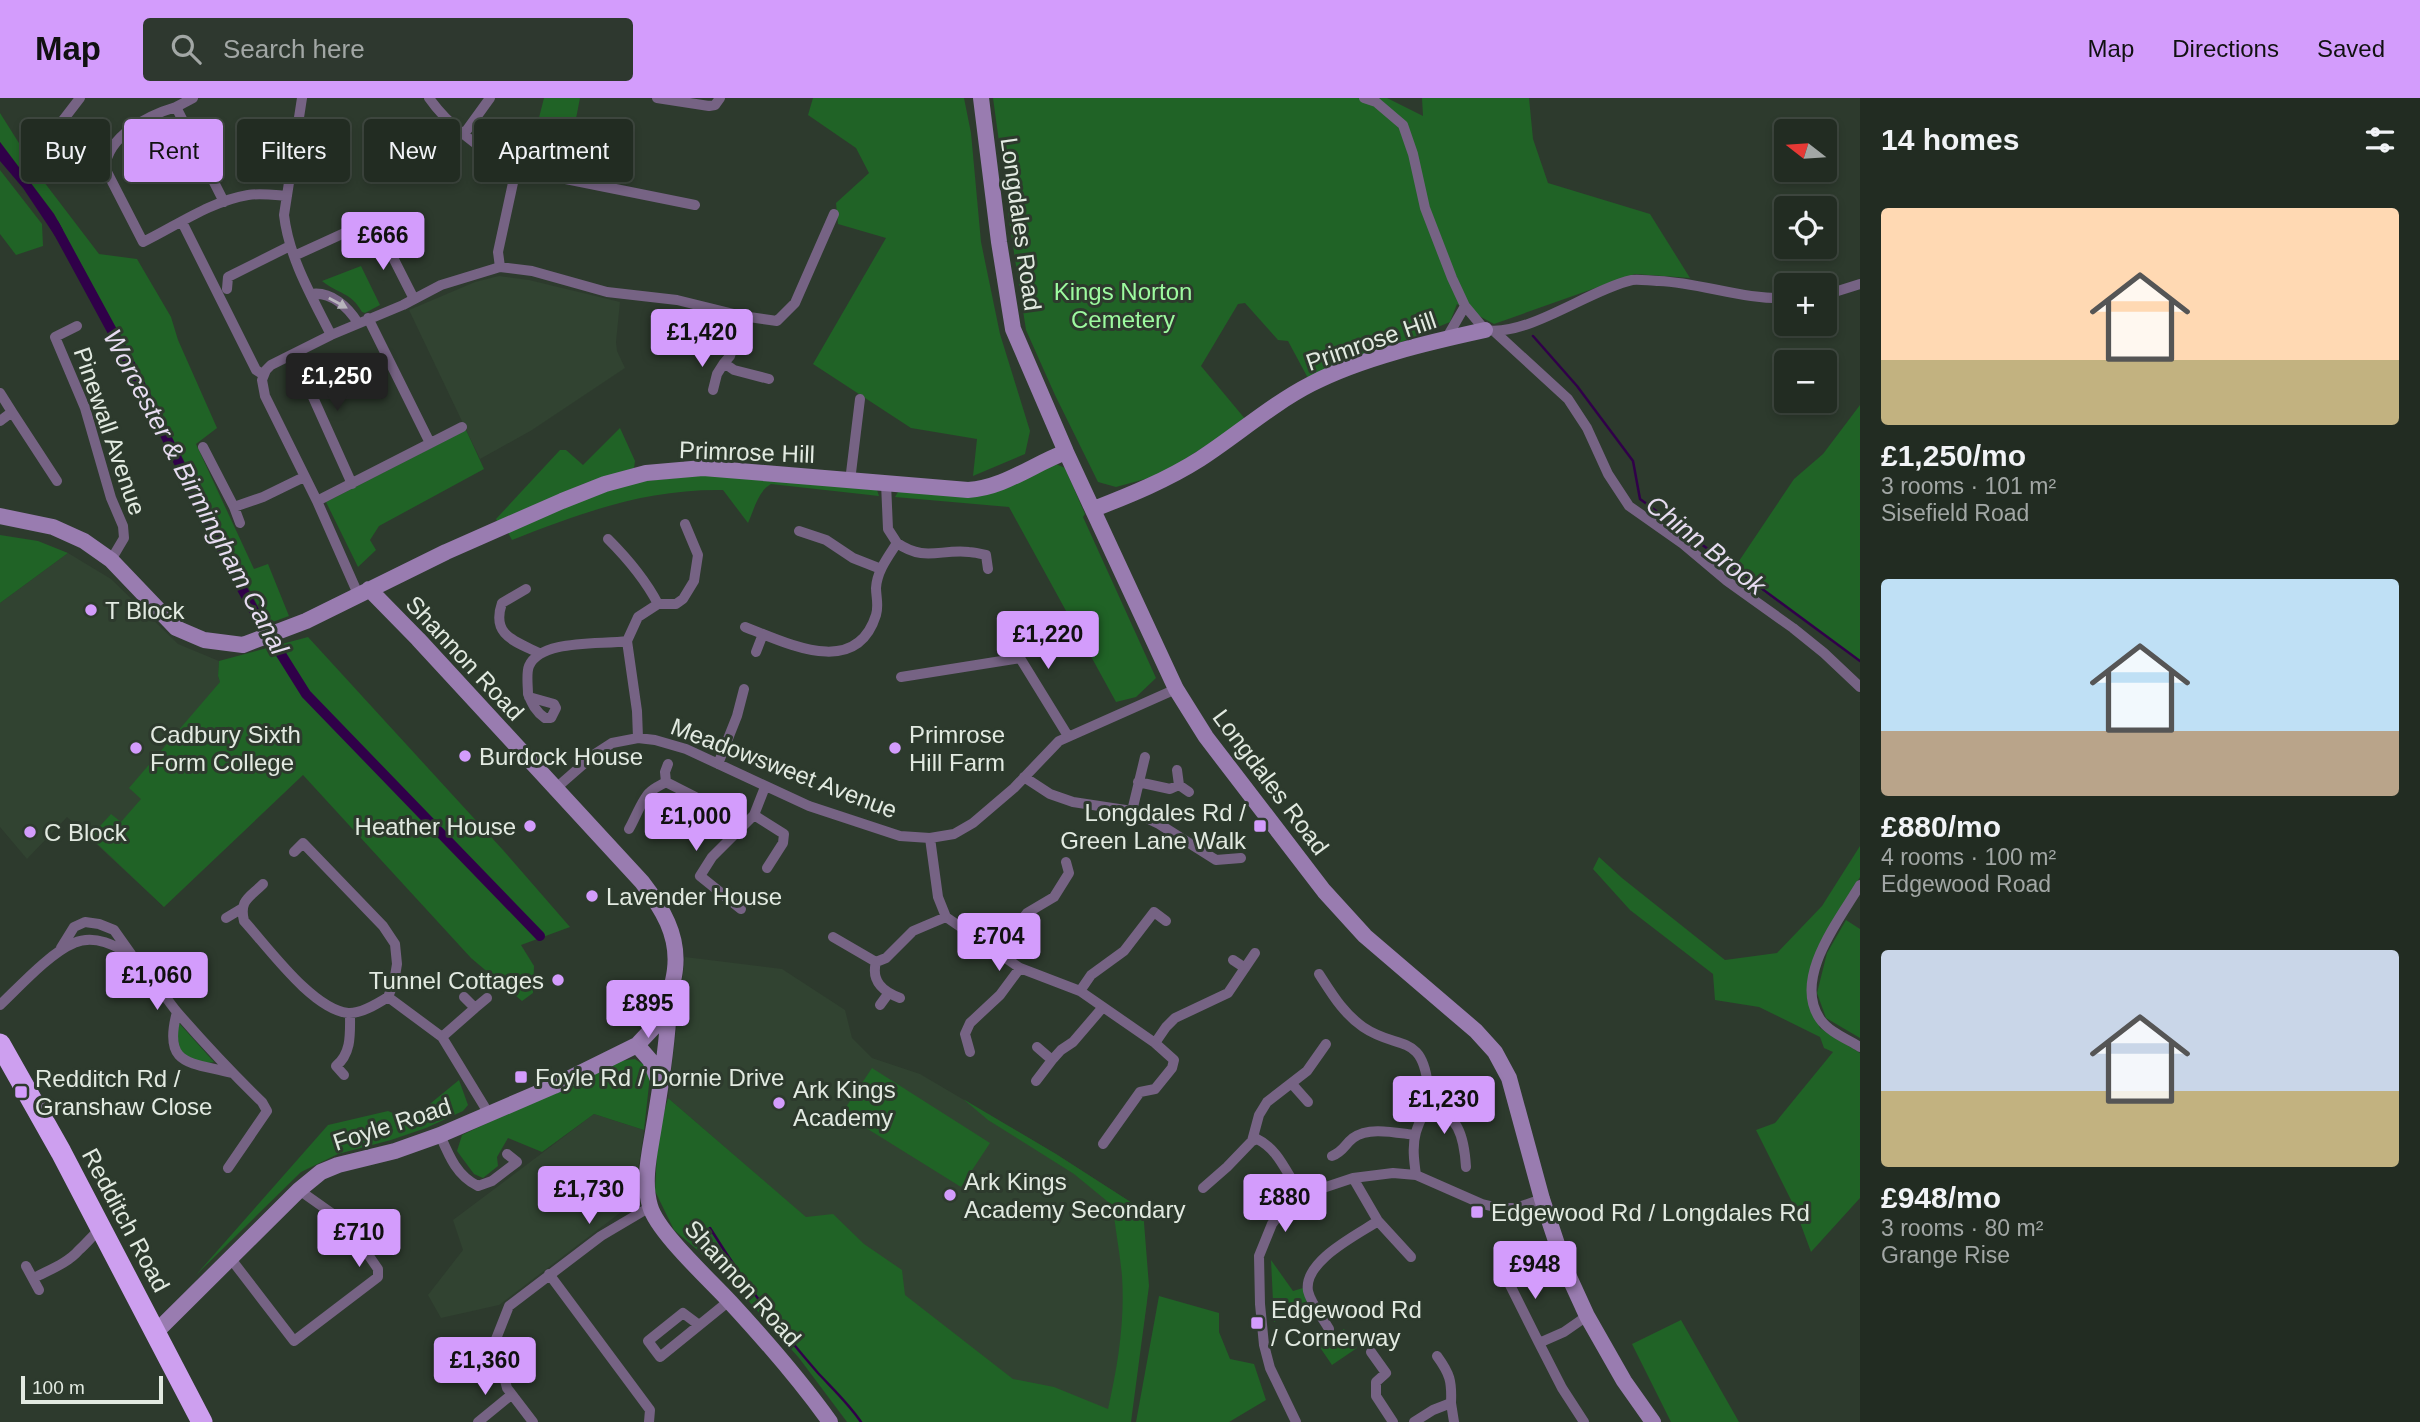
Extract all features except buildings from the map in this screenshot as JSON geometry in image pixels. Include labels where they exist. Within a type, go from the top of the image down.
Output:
[{"type":"highway","name":"Redditch Road","points":[[0,1044],[61,1152],[202,1422]]},
{"type":"street","points":[[64,119],[80,98]]},
{"type":"street","points":[[193,98],[139,123],[120,139],[106,160],[105,168],[143,242],[224,202],[245,195],[287,196]]},
{"type":"street","points":[[302,98],[284,215],[292,251],[331,335]]},
{"type":"street","points":[[429,98],[436,108],[474,141]]},
{"type":"street","points":[[464,134],[490,98]]},
{"type":"street","points":[[657,98],[709,106],[715,105],[720,98]]},
{"type":"street","name":"Longdales Road","points":[[981,98],[1013,329],[1066,452],[1176,689],[1206,737],[1324,891],[1365,936],[1476,1031],[1495,1052],[1509,1078],[1542,1199],[1565,1268],[1587,1316],[1624,1381],[1653,1422]]},
{"type":"street","points":[[1364,98],[1376,102],[1403,125],[1425,208],[1465,306],[1568,399],[1587,428],[1608,474],[1629,506],[1804,636],[1860,687]]},
{"type":"street","points":[[176,107],[224,202]]},
{"type":"street","points":[[500,267],[498,252],[513,182]]},
{"type":"street","points":[[581,182],[695,205]]},
{"type":"street","points":[[363,591],[265,396],[262,380],[271,365],[441,285],[500,267],[532,271],[607,292],[677,300],[742,316],[777,321],[795,303],[834,214]]},
{"type":"street","points":[[182,222],[256,370],[264,375]]},
{"type":"street","points":[[227,289],[228,276],[364,224],[375,225],[379,230],[414,299]]},
{"type":"street","points":[[1490,331],[1530,323],[1590,295],[1634,280],[1684,282],[1774,299]]},
{"type":"street","points":[[1837,291],[1860,284]]},
{"type":"street","points":[[311,295],[317,293],[337,300],[363,320],[430,443]]},
{"type":"street","points":[[1446,339],[1465,306]]},
{"type":"street","points":[[713,390],[717,374],[730,356],[742,316]]},
{"type":"street","name":"Pinewall Avenue","points":[[77,326],[55,337],[85,408],[111,498],[123,526],[124,538],[111,560]]},
{"type":"street","name":"Primrose Hill","points":[[1094,509],[1165,479],[1198,461],[1311,384],[1342,371],[1446,339],[1490,331]]},
{"type":"street","points":[[294,355],[352,484]]},
{"type":"street","points":[[724,363],[734,370],[769,379]]},
{"type":"street","points":[[0,393],[57,481]]},
{"type":"street","points":[[849,481],[860,399]]},
{"type":"street","points":[[0,421],[12,412]]},
{"type":"street","points":[[317,501],[462,427]]},
{"type":"street","points":[[203,447],[240,523]]},
{"type":"street","name":"Primrose Hill","points":[[0,516],[53,527],[84,541],[111,560],[176,628],[215,642],[243,645],[277,633],[562,501],[604,484],[646,474],[703,468],[982,489],[1007,481],[1066,452]]},
{"type":"street","points":[[234,507],[263,497],[304,477]]},
{"type":"street","points":[[887,483],[888,528],[897,543],[907,550],[925,555],[970,552],[986,555],[988,569]]},
{"type":"street","points":[[638,738],[637,711],[626,640],[638,617],[658,604],[676,604],[694,581],[698,555],[685,524]]},
{"type":"street","points":[[799,531],[826,540],[853,558],[881,569]]},
{"type":"street","points":[[608,539],[630,561],[658,604]]},
{"type":"street","points":[[745,627],[797,647],[822,652],[840,651],[857,645],[871,629],[877,612],[876,590],[881,569],[897,543]]},
{"type":"street","points":[[526,589],[502,603],[497,617],[502,631],[539,653]]},
{"type":"street","name":"Shannon Road","points":[[363,591],[418,639],[642,882],[667,917],[676,966],[669,1001],[666,1046],[656,1074],[646,1190],[650,1207],[654,1217],[681,1249],[782,1359],[830,1422]]},
{"type":"street","points":[[1002,618],[1020,658],[1068,736]]},
{"type":"street","points":[[756,652],[763,634]]},
{"type":"street","points":[[530,697],[528,667],[539,653],[554,647],[626,640]]},
{"type":"street","points":[[901,677],[1020,658]]},
{"type":"street","points":[[718,764],[737,716],[744,689]]},
{"type":"street","name":"Meadowsweet Avenue","points":[[555,789],[595,754],[612,743],[638,738],[670,743],[809,806],[900,836],[930,838],[954,834],[964,829],[1024,777],[1059,741],[1176,689]]},
{"type":"street","points":[[1132,811],[1145,757]]},
{"type":"street","points":[[666,782],[664,772],[668,764]]},
{"type":"street","points":[[1138,782],[1170,789],[1184,789],[1177,770]]},
{"type":"street","points":[[1024,777],[1050,794],[1073,802],[1132,811],[1159,824],[1216,860],[1241,858]]},
{"type":"street","points":[[666,782],[706,802],[730,818],[739,828]]},
{"type":"street","points":[[629,829],[641,810],[643,800],[666,782]]},
{"type":"street","points":[[741,909],[699,876],[712,857],[754,815],[765,787]]},
{"type":"street","points":[[754,815],[784,834],[783,843],[767,868]]},
{"type":"street","points":[[930,838],[938,897],[946,917],[1020,968],[1080,991],[1156,1043],[1174,1060],[1172,1068],[1155,1088],[1140,1092],[1103,1144]]},
{"type":"street","points":[[263,884],[243,903],[241,909],[244,920],[313,997],[333,1009],[350,1013],[364,1010],[388,997],[397,964],[395,944],[383,926],[303,844],[293,852]]},
{"type":"street","points":[[997,952],[1027,913],[1054,897],[1069,873],[1066,862]]},
{"type":"street","points":[[1860,885],[1819,954],[1812,992],[1819,1017],[1828,1027],[1860,1047]]},
{"type":"street","points":[[226,918],[241,909]]},
{"type":"street","points":[[1080,991],[1091,975],[1124,951],[1154,912],[1166,920]]},
{"type":"street","points":[[876,962],[886,958],[913,931],[946,917]]},
{"type":"street","points":[[59,951],[74,927],[85,922],[114,930],[177,1012],[261,1102],[267,1111],[228,1168]]},
{"type":"street","points":[[834,937],[876,962]]},
{"type":"street","points":[[0,1005],[59,951],[74,942],[88,939],[114,946],[135,959]]},
{"type":"street","points":[[1156,1043],[1175,1018],[1228,993],[1255,953]]},
{"type":"street","points":[[1233,960],[1245,968]]},
{"type":"street","points":[[876,962],[875,979],[888,993],[900,998]]},
{"type":"street","points":[[970,1052],[965,1034],[970,1023],[1000,995],[1020,968]]},
{"type":"street","points":[[1319,974],[1336,1001],[1362,1027],[1380,1037],[1408,1044],[1420,1055],[1428,1087],[1428,1101],[1415,1135],[1413,1156],[1416,1175]]},
{"type":"street","points":[[880,1005],[888,993]]},
{"type":"street","points":[[388,997],[442,1037],[489,1114]]},
{"type":"street","points":[[464,997],[475,1008]]},
{"type":"street","points":[[442,1037],[487,998]]},
{"type":"street","name":"Foyle Road","points":[[155,1333],[299,1190],[321,1172],[440,1135],[554,1086],[637,1045],[653,1028],[669,1001]]},
{"type":"street","points":[[1036,1082],[1052,1060],[1073,1042],[1103,1007]]},
{"type":"street","points":[[177,1012],[172,1031],[175,1050],[188,1064],[232,1073]]},
{"type":"street","points":[[344,1075],[335,1066],[343,1060],[350,1041],[350,1013]]},
{"type":"street","points":[[653,1028],[666,1046]]},
{"type":"street","points":[[1203,1188],[1252,1140],[1259,1115],[1267,1102],[1307,1071],[1326,1044]]},
{"type":"street","points":[[637,1045],[656,1074]]},
{"type":"street","points":[[1037,1047],[1052,1060]]},
{"type":"street","points":[[1292,1084],[1308,1102]]},
{"type":"street","points":[[1428,1101],[1452,1117],[1458,1127],[1465,1151],[1466,1167]]},
{"type":"street","points":[[1332,1156],[1343,1151],[1354,1138],[1367,1133],[1386,1131],[1415,1135]]},
{"type":"street","points":[[440,1135],[465,1179],[478,1185],[492,1181],[517,1161],[507,1154]]},
{"type":"street","points":[[1252,1140],[1265,1143],[1288,1169],[1302,1195]]},
{"type":"street","points":[[1296,1422],[1270,1368],[1264,1345],[1258,1274],[1259,1256],[1272,1224],[1283,1209],[1302,1195],[1353,1178],[1393,1173],[1416,1175],[1482,1204],[1499,1208],[1516,1208],[1542,1199]]},
{"type":"street","points":[[1353,1178],[1378,1221],[1411,1257]]},
{"type":"street","points":[[231,1259],[294,1341],[378,1277],[378,1269],[347,1224],[299,1190]]},
{"type":"street","points":[[533,1422],[512,1395],[498,1354],[496,1339],[509,1306],[601,1236],[650,1207]]},
{"type":"street","points":[[1329,1329],[1308,1293],[1308,1281],[1315,1268],[1328,1255],[1378,1221]]},
{"type":"street","points":[[34,1278],[79,1251],[100,1229]]},
{"type":"street","points":[[26,1266],[40,1290]]},
{"type":"street","points":[[1504,1273],[1562,1388],[1584,1422]]},
{"type":"street","points":[[549,1274],[650,1410],[649,1422]]},
{"type":"street","points":[[699,1325],[683,1313],[648,1341],[660,1357],[729,1301]]},
{"type":"street","points":[[1539,1343],[1564,1332],[1587,1316]]},
{"type":"street","points":[[1371,1352],[1386,1373],[1376,1382],[1376,1396],[1392,1422]]},
{"type":"street","points":[[1437,1356],[1449,1373],[1452,1384],[1454,1422]]},
{"type":"street","points":[[1449,1373],[1461,1369]]},
{"type":"street","points":[[478,1422],[512,1395]]},
{"type":"street","points":[[1414,1422],[1433,1410],[1451,1404]]},
{"type":"shaded area","points":[[0,142],[21,170],[21,182],[30,182],[63,230],[55,236],[23,188],[0,161]]},
{"type":"shaded area","points":[[499,276],[529,280],[620,302],[616,342],[625,368],[532,430],[480,459],[409,310],[475,282]]},
{"type":"shaded area","name":"Cadbury Sixth Form College","points":[[68,553],[111,579],[178,644],[219,661],[218,677],[239,721],[164,907],[67,817],[27,859],[0,827],[0,603]]},
{"type":"shaded area","name":"Ark Kings Academy Secondary","points":[[685,957],[782,969],[845,1010],[852,1038],[872,1058],[920,1074],[1056,1154],[1143,1210],[1147,1303],[1129,1422],[1068,1422],[827,1236],[668,1098]]},
{"type":"shaded area","points":[[594,1114],[644,1130],[633,1203],[499,1305],[441,1318],[428,1295],[463,1250],[453,1220]]},
{"type":"green space","points":[[544,98],[580,98],[576,119],[539,119]]},
{"type":"green space","points":[[813,98],[964,98],[971,133],[981,242],[1000,334],[1030,431],[1025,454],[973,476],[977,439],[911,428],[813,364],[886,238],[838,224],[836,203],[869,173],[856,148],[808,115]]},
{"type":"green space","name":"Kings Norton Cemetery","points":[[993,98],[1387,98],[1423,116],[1422,98],[1529,98],[1533,139],[1548,183],[1650,214],[1690,278],[1635,274],[1494,324],[1457,304],[1450,322],[1309,380],[1288,341],[1278,340],[1245,303],[1238,304],[1201,366],[1246,420],[1160,475],[1116,487],[1098,482],[1026,330],[1008,214],[1013,198],[1000,149]]},
{"type":"green space","points":[[0,113],[21,146],[21,170],[0,142]]},
{"type":"green space","points":[[0,170],[42,224],[43,246],[16,255],[0,234]]},
{"type":"green space","points":[[30,182],[44,182],[99,254],[137,259],[171,317],[178,340],[217,428],[196,444],[254,569],[268,564],[289,616],[267,624],[138,370],[54,214]]},
{"type":"green space","points":[[361,266],[380,305],[365,313],[349,297],[322,281]]},
{"type":"green space","points":[[1860,405],[1860,661],[1733,570],[1794,479],[1823,454]]},
{"type":"green space","points":[[620,428],[635,461],[634,468],[583,484],[498,523],[496,519],[560,450],[566,450],[583,465]]},
{"type":"green space","points":[[466,430],[484,469],[379,526],[370,540],[376,550],[358,567],[326,502]]},
{"type":"green space","points":[[1056,464],[1065,468],[1085,514],[1083,517],[1156,678],[1136,697],[1116,702],[1009,507],[895,497],[898,492],[904,490],[967,495]]},
{"type":"green space","points":[[706,475],[877,490],[879,496],[771,484],[760,496],[748,523],[723,490],[667,493],[615,504],[512,540],[507,531],[626,483]]},
{"type":"green space","points":[[0,535],[38,541],[68,553],[0,603]]},
{"type":"green space","points":[[308,637],[570,927],[521,945],[534,966],[533,993],[522,1001],[471,958],[303,775],[164,907],[90,837],[111,814],[121,822],[141,799],[129,788],[220,682],[219,661]]},
{"type":"green space","points":[[1860,846],[1860,877],[1812,963],[1809,1002],[1820,1028],[1860,1053],[1860,1198],[1811,1252],[1794,1206],[1756,1130],[1775,1123],[1833,1052],[1824,1048],[1820,1037],[1759,1007],[1715,1000],[1713,974],[1630,910],[1593,869],[1599,857],[1725,960],[1777,953],[1822,906]]},
{"type":"green space","points":[[1846,920],[1860,929],[1860,1038],[1826,1018],[1817,993],[1827,953]]},
{"type":"green space","points":[[179,1023],[214,1062],[196,1062],[184,1055],[178,1041]]},
{"type":"green space","points":[[635,1059],[644,1065],[650,1076],[644,1130],[594,1114],[542,1152],[508,1138],[497,1157],[498,1166],[483,1178],[474,1174],[457,1151],[462,1135],[620,1061]]},
{"type":"green space","points":[[872,1068],[990,1143],[961,1187],[842,1113]]},
{"type":"green space","points":[[459,1080],[468,1105],[463,1111],[426,1128],[338,1154],[301,1172],[196,1275],[328,1125],[388,1111],[413,1122]]},
{"type":"green space","points":[[668,1098],[806,1217],[833,1214],[864,1244],[902,1270],[905,1295],[1013,1379],[1054,1387],[1108,1409],[1122,1326],[1122,1276],[1113,1206],[1074,1174],[988,1120],[963,1099],[1143,1210],[1149,1286],[1131,1422],[847,1422],[799,1358],[723,1272],[674,1230],[655,1191],[658,1134]]},
{"type":"green space","points":[[1271,1260],[1293,1291],[1303,1288],[1307,1301],[1274,1322]]},
{"type":"green space","points":[[1159,1296],[1219,1313],[1219,1332],[1230,1359],[1254,1364],[1266,1400],[1229,1422],[1136,1422]]},
{"type":"green space","points":[[1681,1320],[1739,1422],[1671,1422],[1632,1344]]},
{"type":"green space","points":[[1344,1329],[1357,1348],[1332,1365],[1319,1346]]},
{"type":"waterway","name":"Worcester & Birmingham Canal","points":[[54,224],[129,362],[235,576],[306,694],[540,936]]},
{"type":"waterway","name":"Chinn Brook","points":[[1533,336],[1577,386],[1633,461],[1640,499],[1860,661]]},
{"type":"waterway","points":[[710,1228],[775,1321],[861,1422]]},
{"type":"place","name":"T Block","points":[[91,610]]},
{"type":"place","name":"Cadbury Sixth Form College","points":[[136,748]]},
{"type":"place","name":"Primrose Hill Farm","points":[[895,748]]},
{"type":"place","name":"Burdock House","points":[[465,756]]},
{"type":"place","name":"Heather House","points":[[530,826]]},
{"type":"place","name":"Longdales Rd / Green Lane Walk","points":[[1260,826]]},
{"type":"place","name":"C Block","points":[[30,832]]},
{"type":"place","name":"Lavender House","points":[[592,896]]},
{"type":"place","name":"Tunnel Cottages","points":[[558,980]]},
{"type":"place","name":"Foyle Rd / Dornie Drive","points":[[521,1077]]},
{"type":"place","name":"Redditch Rd / Granshaw Close","points":[[21,1092]]},
{"type":"place","name":"Ark Kings Academy","points":[[779,1103]]},
{"type":"place","name":"Ark Kings Academy Secondary","points":[[950,1195]]},
{"type":"place","name":"Edgewood Rd / Longdales Rd","points":[[1477,1212]]},
{"type":"place","name":"Edgewood Rd / Cornerway","points":[[1257,1323]]}]
